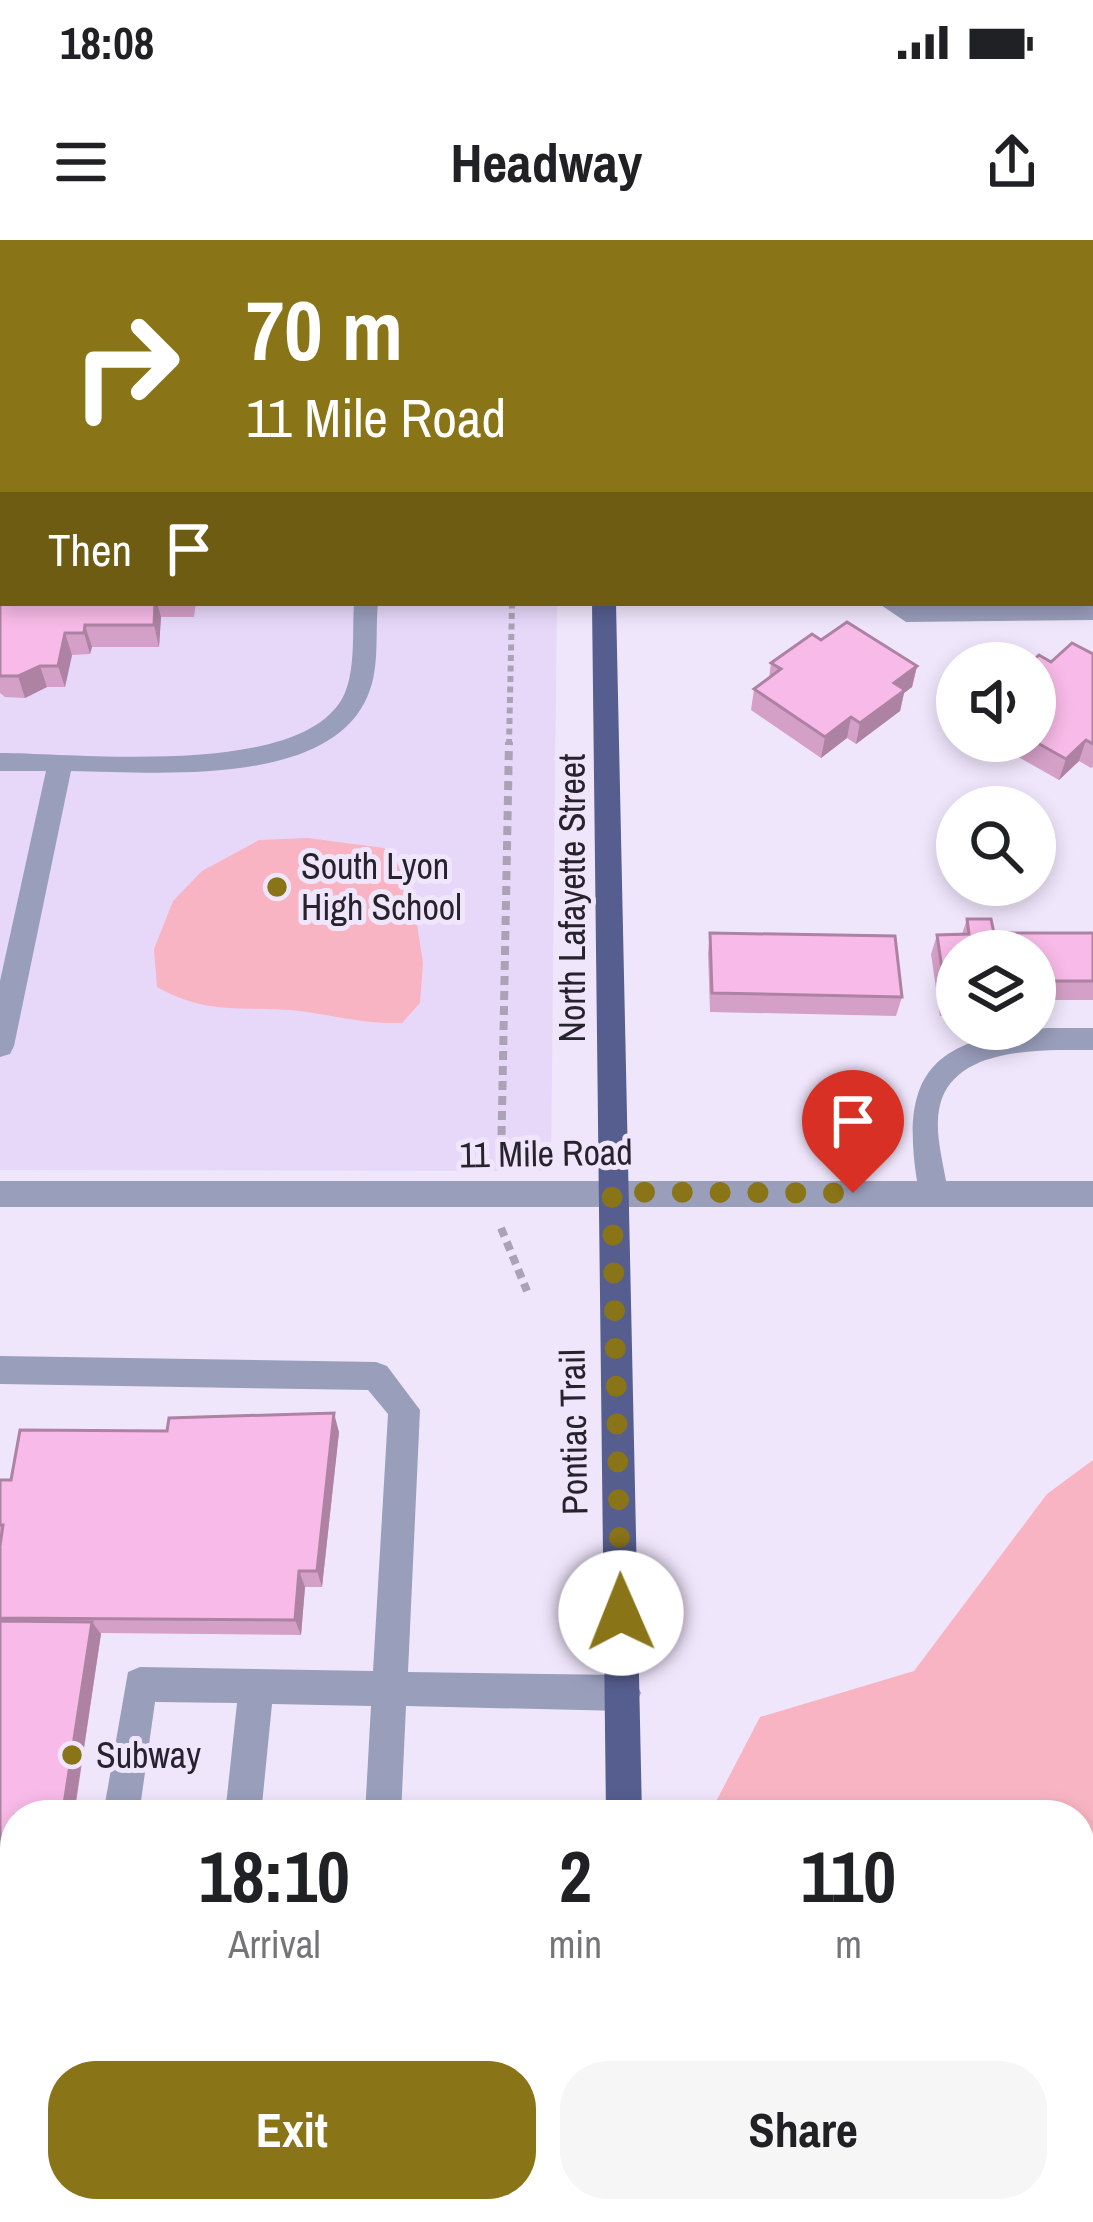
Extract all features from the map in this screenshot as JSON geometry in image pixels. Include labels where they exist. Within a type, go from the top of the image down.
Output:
[{"type":"main road","name":"North Lafayette Street","points":[[604,606],[612,1192]]},
{"type":"main road","name":"Pontiac Trail","points":[[612,1192],[625,1800]]},
{"type":"street","points":[[0,762],[248,758],[290,752],[342,722],[356,695],[366,606]]},
{"type":"street","points":[[894,606],[906,614],[1093,612]]},
{"type":"street","points":[[0,1046],[14,918],[61,762]]},
{"type":"street","points":[[933,1194],[926,1104],[937,1081],[969,1057],[1005,1044],[1093,1040]]},
{"type":"street","name":"11 Mile Road","points":[[2,1204],[612,1192],[1093,1194]]},
{"type":"street","points":[[0,1370],[376,1376],[404,1410],[384,1800]]},
{"type":"street","points":[[123,1800],[140,1684],[622,1693]]},
{"type":"street","points":[[245,1800],[256,1687]]},
{"type":"path","points":[[502,1143],[512,606]]},
{"type":"path","points":[[499,1225],[527,1291]]},
{"type":"shaded area","name":"South Lyon High School","points":[[0,606],[557,606],[551,1171],[0,1170]]},
{"type":"shaded area","points":[[308,838],[384,848],[410,879],[423,963],[420,1003],[402,1023],[213,1006],[157,987],[154,949],[173,901],[202,871],[259,840]]},
{"type":"shaded area","points":[[1093,1460],[1093,1800],[717,1800],[760,1717],[914,1671],[1047,1494]]},
{"type":"building","points":[[0,606],[155,606],[154,625],[85,625],[84,633],[65,633],[58,666],[0,676]]},
{"type":"building","points":[[847,622],[917,666],[894,683],[905,690],[860,723],[851,717],[825,737],[754,689],[781,669],[771,663],[812,634],[821,640]]},
{"type":"building","points":[[1072,643],[1093,654],[1093,744],[1086,740],[1066,759],[1056,753],[1056,657]]},
{"type":"building","points":[[967,919],[991,919],[993,930],[968,930]]},
{"type":"building","points":[[710,933],[895,936],[902,997],[712,993]]},
{"type":"building","points":[[1056,933],[1093,933],[1093,981],[1056,981]]},
{"type":"building","points":[[334,1413],[317,1571],[299,1571],[295,1620],[0,1618],[0,1480],[11,1480],[20,1430],[167,1431],[169,1418]]},
{"type":"building","points":[[0,1621],[92,1622],[65,1800],[0,1800]]},
{"type":"place","name":"South Lyon High School","points":[[277,887]]},
{"type":"place","name":"Subway","points":[[72,1755]]},
{"type":"route","points":[[621,1613],[612,1192],[853,1193]]}]
